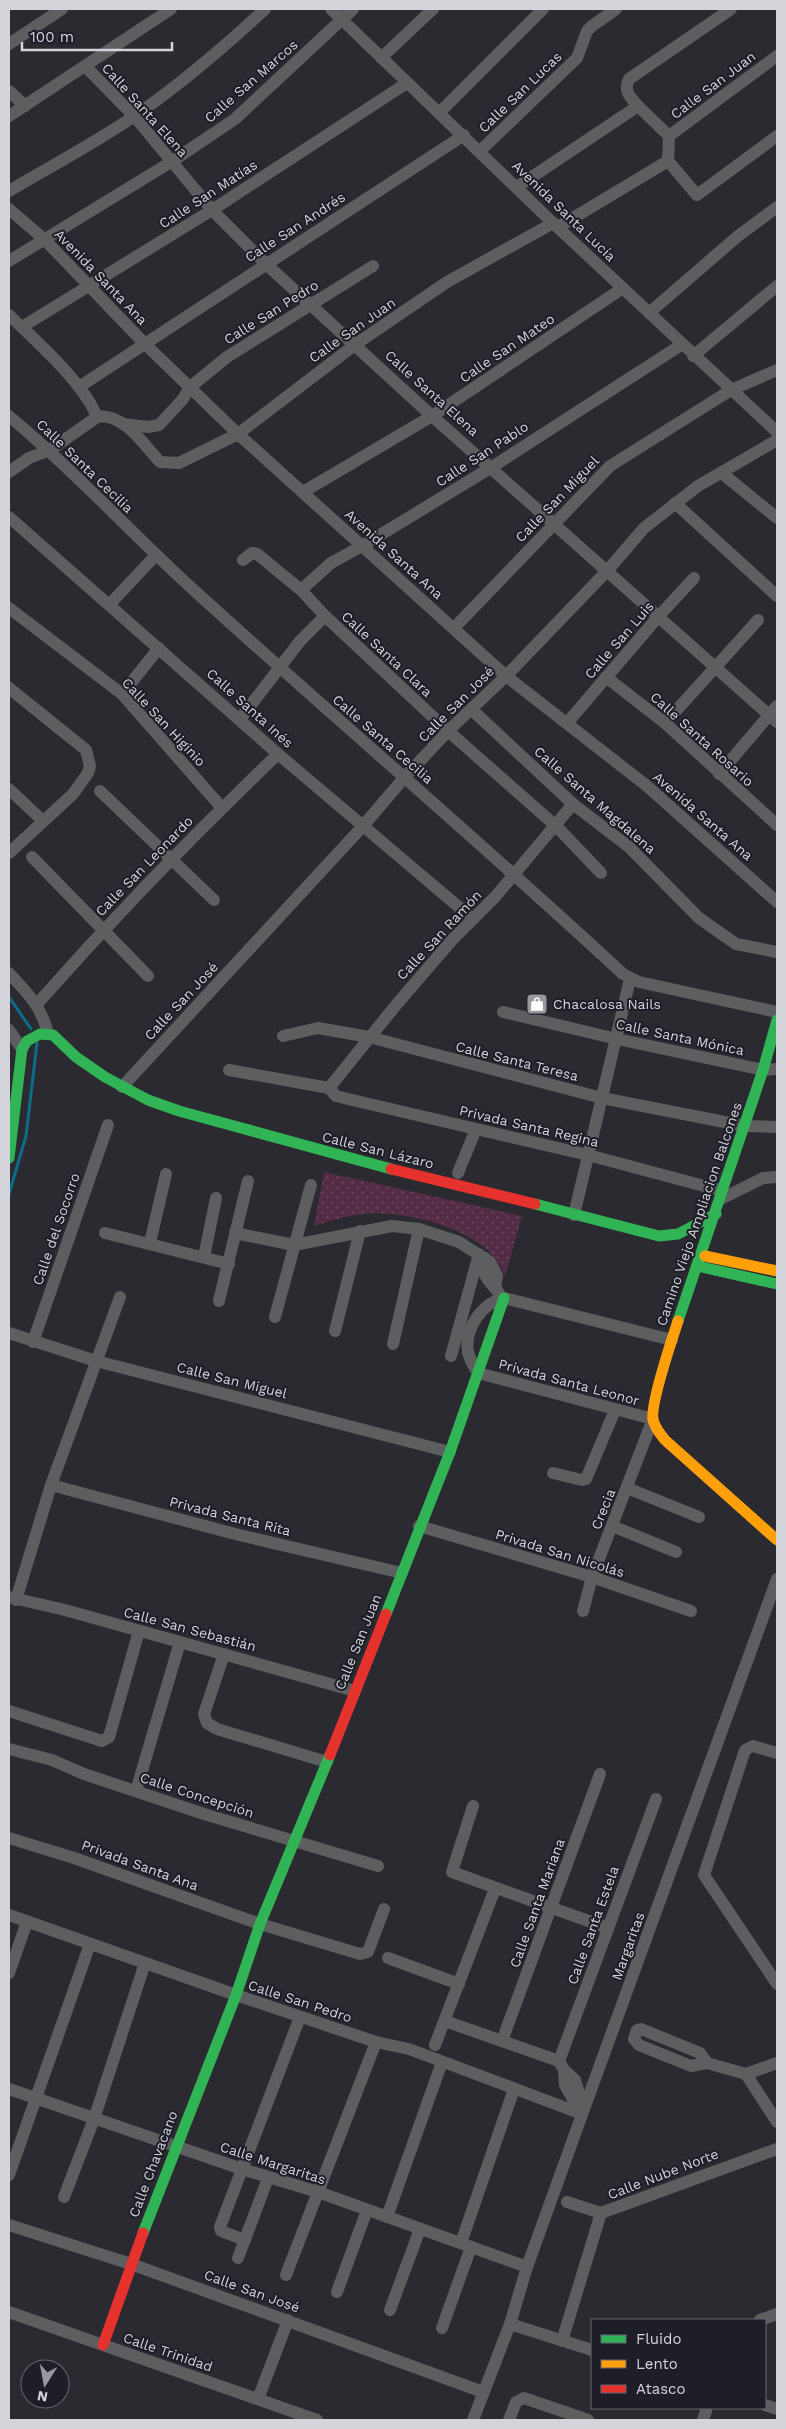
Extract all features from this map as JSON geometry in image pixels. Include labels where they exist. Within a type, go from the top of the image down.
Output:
[{"type":"main road","name":"Camino Viejo Ampliacion Balcones","points":[[653,1419],[655,1403],[672,1340],[745,1126],[777,1020]]},
{"type":"main road","name":"Calle San Lázaro","points":[[40,1035],[58,1039],[76,1057],[148,1100],[179,1111],[362,1162],[641,1232],[670,1237],[696,1226],[716,1214]]},
{"type":"main road","points":[[9,1158],[22,1049],[40,1035]]},
{"type":"main road","points":[[702,1255],[777,1271]]},
{"type":"main road","points":[[697,1266],[777,1284]]},
{"type":"main road","name":"Calle San Juan","points":[[236,1995],[260,1924],[296,1840],[419,1526],[450,1452],[504,1298]]},
{"type":"main road","points":[[653,1419],[665,1440],[777,1540]]},
{"type":"main road","name":"Calle Chavacano","points":[[103,2345],[131,2264],[236,1995]]},
{"type":"street","points":[[9,44],[62,9]]},
{"type":"street","points":[[9,116],[172,9]]},
{"type":"street","points":[[9,191],[134,116],[202,65],[265,9]]},
{"type":"street","name":"Avenida Santa Lucía","points":[[331,9],[681,345],[777,432]]},
{"type":"street","name":"Calle San Marcos","points":[[9,261],[171,162],[235,119],[353,9]]},
{"type":"street","points":[[381,58],[433,9]]},
{"type":"street","points":[[439,113],[543,9]]},
{"type":"street","name":"Calle San Lucas","points":[[480,151],[577,58],[585,36],[592,26],[616,9]]},
{"type":"street","points":[[669,136],[627,93],[626,85],[629,79],[731,9]]},
{"type":"street","name":"Calle San Juan","points":[[123,424],[160,462],[172,464],[180,463],[238,434],[356,344],[448,282],[555,225],[668,161],[669,136],[777,56]]},
{"type":"street","name":"Calle Santa Elena","points":[[86,67],[134,116],[212,210],[266,264],[356,344],[432,416],[658,617],[775,714]]},
{"type":"street","name":"Calle San Matías","points":[[22,328],[212,210],[407,82]]},
{"type":"street","points":[[9,91],[25,106]]},
{"type":"street","points":[[517,187],[638,106]]},
{"type":"street","name":"Calle San Andrés","points":[[79,387],[464,135]]},
{"type":"street","points":[[668,161],[697,195],[777,136]]},
{"type":"street","points":[[649,313],[738,236],[777,207]]},
{"type":"street","name":"Avenida Santa Ana","points":[[9,209],[45,240],[189,388],[506,676],[568,723],[672,807],[777,902]]},
{"type":"street","name":"Calle San Pedro","points":[[123,424],[148,427],[159,425],[183,399],[189,388],[227,357],[373,266]]},
{"type":"street","points":[[693,356],[777,286]]},
{"type":"street","name":"Calle San Mateo","points":[[303,492],[432,416],[623,288]]},
{"type":"street","points":[[9,315],[79,387],[93,405],[97,417]]},
{"type":"street","name":"Calle San Pablo","points":[[301,590],[331,563],[492,468],[681,345]]},
{"type":"street","name":"Calle San Miguel","points":[[454,628],[610,466],[730,390],[777,370]]},
{"type":"street","name":"Calle Santa Cecilia","points":[[9,416],[50,450],[155,556],[404,778],[515,874],[630,979],[777,1012]]},
{"type":"street","points":[[9,472],[29,458],[50,450],[97,417],[112,417],[123,424]]},
{"type":"street","name":"Calle San José","points":[[122,1086],[363,826],[404,778],[607,571],[644,528],[698,486],[723,474],[777,440]]},
{"type":"street","points":[[723,474],[777,518]]},
{"type":"street","points":[[675,503],[777,596]]},
{"type":"street","name":"Calle Santa Inés","points":[[10,521],[110,604],[278,754],[473,919]]},
{"type":"street","name":"Calle Santa Clara","points":[[243,560],[252,553],[257,554],[301,590],[325,616],[448,732],[556,826],[601,873]]},
{"type":"street","points":[[110,604],[155,556]]},
{"type":"street","name":"Calle San Luis","points":[[568,723],[658,617],[694,578]]},
{"type":"street","name":"Calle San Higinio","points":[[9,608],[122,694],[222,808]]},
{"type":"street","points":[[240,719],[300,641],[325,616]]},
{"type":"street","points":[[665,723],[758,620]]},
{"type":"street","points":[[122,694],[159,648]]},
{"type":"street","name":"Calle Santa Rosario","points":[[606,677],[665,723],[719,774],[776,822]]},
{"type":"street","points":[[9,688],[86,750],[89,758],[88,774],[78,788],[9,853]]},
{"type":"street","name":"Calle Santa Magdalena","points":[[471,709],[573,804],[629,847],[673,893],[724,938],[750,948],[777,952]]},
{"type":"street","points":[[719,774],[775,714]]},
{"type":"street","name":"Calle San Leonardo","points":[[37,1004],[104,929],[170,860],[278,754]]},
{"type":"street","points":[[9,789],[43,821]]},
{"type":"street","points":[[100,791],[214,900]]},
{"type":"street","name":"Calle San Ramón","points":[[329,1088],[369,1037],[452,940],[515,874],[573,804]]},
{"type":"street","points":[[32,857],[148,976]]},
{"type":"street","points":[[9,973],[37,1004],[42,1013],[40,1035]]},
{"type":"street","points":[[574,1215],[630,979]]},
{"type":"street","name":"Calle Santa Mónica","points":[[503,1012],[617,1039],[763,1070],[777,1069]]},
{"type":"street","name":"Calle Santa Teresa","points":[[283,1036],[318,1028],[369,1037],[602,1098],[745,1126],[777,1127]]},
{"type":"street","points":[[9,1032],[22,1049]]},
{"type":"street","name":"Privada Santa Regina","points":[[230,1070],[329,1088],[336,1096],[588,1155],[722,1195]]},
{"type":"street","name":"Calle del Socorro","points":[[33,1342],[108,1125]]},
{"type":"street","points":[[458,1173],[476,1129]]},
{"type":"street","points":[[150,1243],[166,1174]]},
{"type":"street","points":[[722,1195],[763,1178],[777,1177]]},
{"type":"street","points":[[219,1301],[248,1180]]},
{"type":"street","points":[[275,1317],[311,1185]]},
{"type":"street","points":[[204,1257],[216,1198]]},
{"type":"street","points":[[236,1233],[294,1245],[392,1226],[419,1229],[459,1242],[482,1256]]},
{"type":"street","points":[[393,1344],[419,1229]]},
{"type":"street","points":[[335,1331],[360,1231]]},
{"type":"street","points":[[105,1233],[229,1264]]},
{"type":"street","points":[[482,1256],[482,1268],[487,1280],[504,1298]]},
{"type":"street","points":[[451,1356],[482,1256]]},
{"type":"street","name":"Calle San Sebastián","points":[[120,1297],[51,1485],[13,1599],[65,1610],[355,1691]]},
{"type":"street","points":[[478,1374],[468,1353],[470,1334],[481,1311],[488,1304],[504,1298],[672,1340]]},
{"type":"street","name":"Calle San Miguel","points":[[9,1333],[96,1361],[450,1452]]},
{"type":"street","name":"Privada Santa Leonor","points":[[478,1374],[653,1419]]},
{"type":"street","points":[[553,1473],[582,1480],[586,1479],[615,1410]]},
{"type":"street","name":"Crecia","points":[[583,1611],[592,1577],[653,1419]]},
{"type":"street","name":"Privada Santa Rita","points":[[51,1485],[239,1535],[402,1573]]},
{"type":"street","points":[[627,1488],[699,1518]]},
{"type":"street","name":"Privada San Nicolás","points":[[419,1526],[592,1577],[690,1611]]},
{"type":"street","points":[[612,1526],[676,1552]]},
{"type":"street","name":"Margaritas","points":[[473,2420],[510,2324],[527,2267],[777,1578]]},
{"type":"street","points":[[9,1711],[102,1741],[109,1737],[139,1631]]},
{"type":"street","points":[[136,1791],[180,1642]]},
{"type":"street","points":[[224,1654],[204,1714],[207,1724],[217,1729],[327,1762]]},
{"type":"street","points":[[777,1752],[753,1746],[748,1747],[704,1875],[777,1984]]},
{"type":"street","name":"Calle Concepción","points":[[9,1749],[52,1760],[84,1774],[204,1814],[378,1866]]},
{"type":"street","name":"Calle Santa Mariana","points":[[502,2041],[600,1774]]},
{"type":"street","name":"Calle Santa Estela","points":[[562,2066],[608,1928],[656,1799]]},
{"type":"street","points":[[473,1806],[452,1872],[608,1928]]},
{"type":"street","name":"Privada Santa Ana","points":[[9,1838],[74,1858],[260,1924],[364,1954],[368,1952],[384,1909]]},
{"type":"street","points":[[435,2045],[495,1889]]},
{"type":"street","name":"Calle San Pedro","points":[[9,1915],[236,1995],[376,2042],[409,2050],[583,2112]]},
{"type":"street","points":[[9,1973],[27,1922]]},
{"type":"street","points":[[9,2175],[37,2100],[90,1944]]},
{"type":"street","points":[[388,1958],[459,1984]]},
{"type":"street","points":[[64,2197],[94,2119],[145,1963]]},
{"type":"street","points":[[245,2240],[221,2231],[220,2227],[300,2016]]},
{"type":"street","points":[[445,2021],[502,2041],[562,2066],[565,2085],[583,2112]]},
{"type":"street","points":[[707,2063],[700,2053],[641,2029],[637,2030],[634,2039],[640,2045],[691,2066],[707,2063],[746,2074],[777,2064]]},
{"type":"street","points":[[286,2275],[376,2042]]},
{"type":"street","points":[[387,2217],[442,2062]]},
{"type":"street","points":[[746,2074],[777,2122]]},
{"type":"street","name":"Calle Margaritas","points":[[9,2089],[268,2178],[318,2192],[527,2267]]},
{"type":"street","points":[[442,2328],[514,2089]]},
{"type":"street","name":"Calle Nube Norte","points":[[562,2341],[601,2213],[777,2149]]},
{"type":"street","points":[[238,2258],[268,2178]]},
{"type":"street","points":[[567,2202],[601,2213]]},
{"type":"street","points":[[337,2292],[367,2210]]},
{"type":"street","name":"Calle San José","points":[[9,2226],[131,2264],[483,2392]]},
{"type":"street","points":[[390,2310],[420,2229]]},
{"type":"street","name":"Calle Trinidad","points":[[9,2312],[317,2420]]},
{"type":"street","points":[[763,2319],[777,2314]]},
{"type":"street","points":[[258,2399],[288,2320]]},
{"type":"street","points":[[510,2324],[591,2350]]},
{"type":"street","points":[[509,2420],[519,2399],[524,2398],[588,2420]]},
{"type":"shaded area","points":[[324,1172],[522,1216],[505,1276],[494,1257],[473,1239],[427,1220],[378,1213],[344,1217],[314,1226]]},
{"type":"waterway","points":[[9,997],[31,1029]]},
{"type":"waterway","points":[[9,1194],[26,1136],[37,1043]]},
{"type":"traffic: fast","points":[[678,1321],[763,1070],[777,1020]]},
{"type":"traffic: fast","points":[[9,1158],[22,1049],[27,1041],[40,1034],[53,1035],[76,1057],[105,1077],[148,1100],[179,1111],[391,1169]]},
{"type":"traffic: fast","points":[[535,1204],[659,1236],[678,1234],[716,1214]]},
{"type":"traffic: fast","points":[[697,1266],[777,1284]]},
{"type":"traffic: fast","points":[[386,1614],[450,1452],[504,1298]]},
{"type":"traffic: fast","points":[[143,2233],[236,1995],[260,1924],[330,1755]]},
{"type":"traffic: slow","points":[[705,1256],[777,1271]]},
{"type":"traffic: slow","points":[[678,1321],[655,1401],[653,1412],[655,1425],[665,1440],[777,1540]]},
{"type":"traffic: jam","points":[[391,1169],[535,1204]]},
{"type":"traffic: jam","points":[[330,1755],[386,1614]]},
{"type":"traffic: jam","points":[[103,2345],[143,2233]]},
{"type":"place","name":"Chacalosa Nails","points":[[537,1004]]}]
